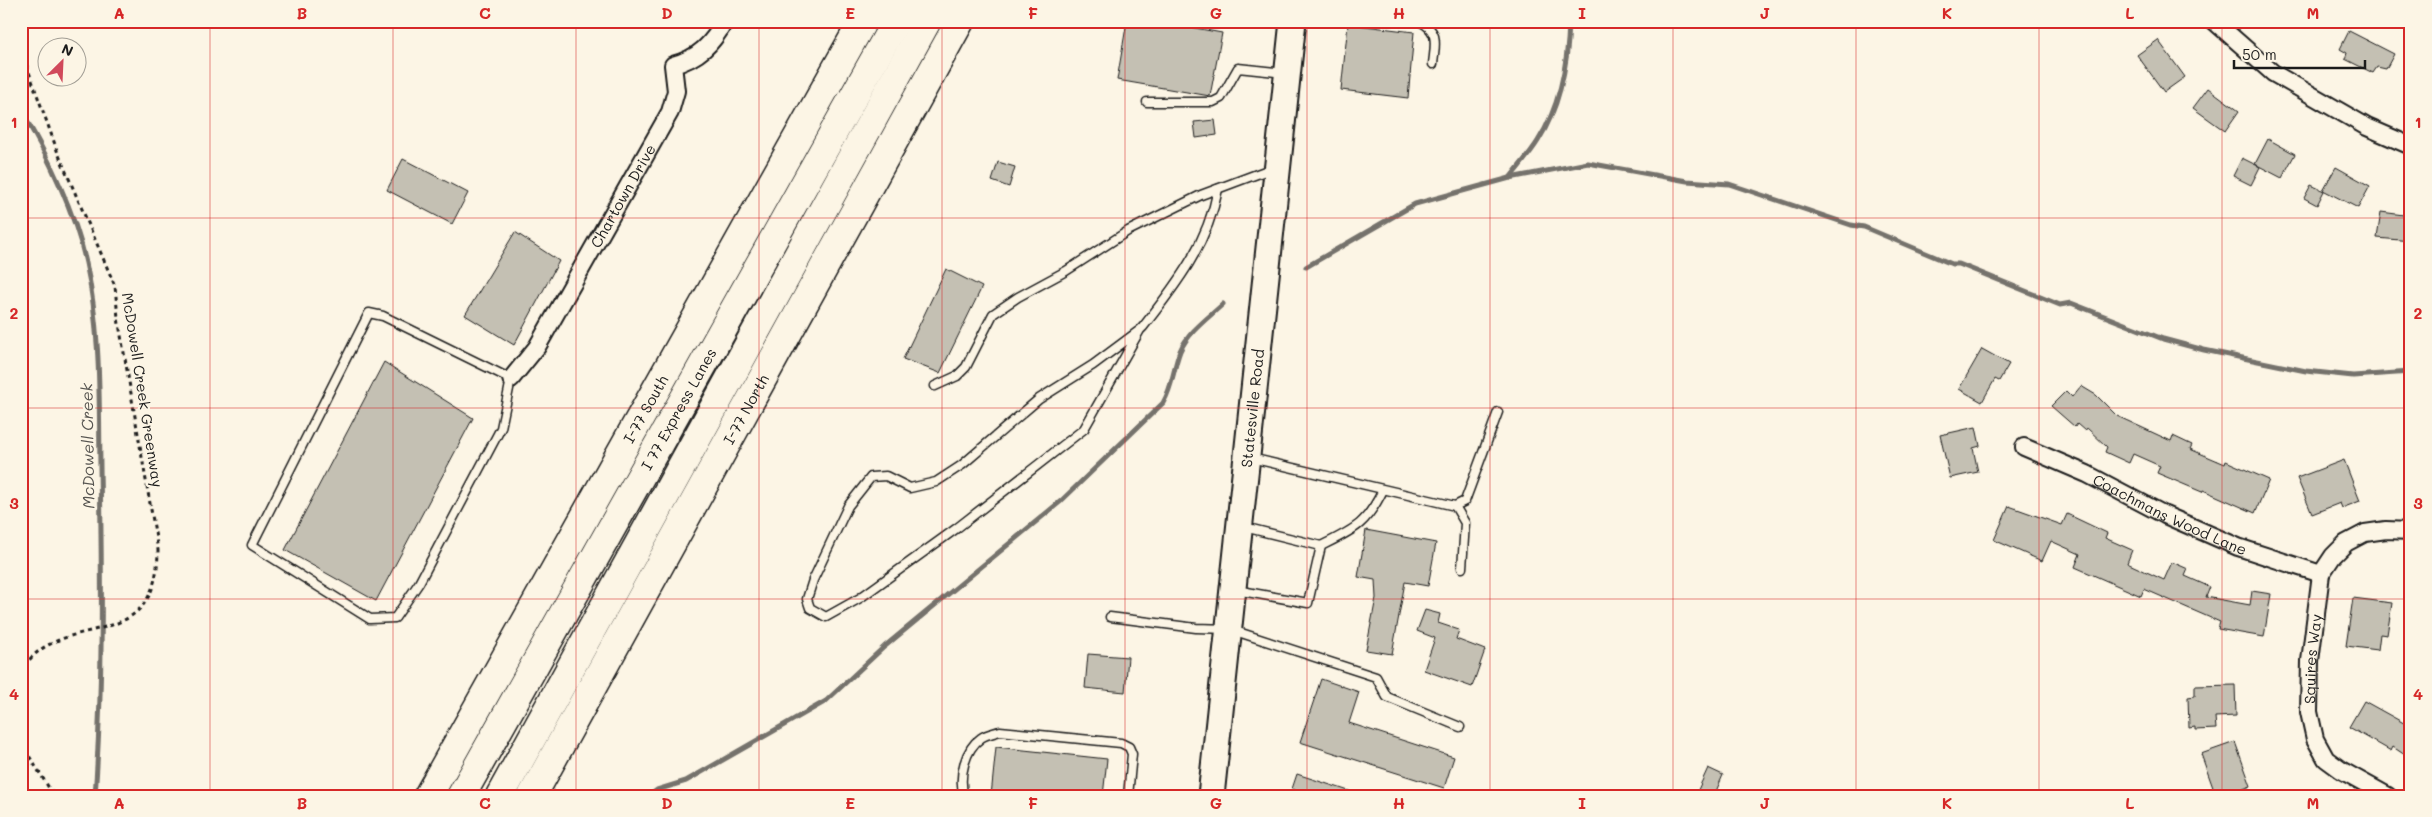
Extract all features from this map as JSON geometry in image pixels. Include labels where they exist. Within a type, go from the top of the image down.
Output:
[{"type":"highway","name":"I-77 South","points":[[428,796],[863,21]]},
{"type":"highway","name":"I 77 Express Lanes","points":[[461,796],[896,21]]},
{"type":"highway","name":"I 77 Express Lanes","points":[[500,796],[927,21]]},
{"type":"highway","name":"I-77 North","points":[[532,796],[960,21]]},
{"type":"highway","points":[[754,274],[840,62]]},
{"type":"main road","name":"Statesville Road","points":[[1211,796],[1293,21]]},
{"type":"street","name":"Chartown Drive","points":[[511,379],[537,347],[670,112],[676,91],[674,65],[700,54],[710,45],[725,21]]},
{"type":"street","points":[[2214,21],[2273,73],[2367,127],[2411,146]]},
{"type":"street","name":"Coachmans Wood Lane","points":[[2024,446],[2088,474],[2149,507],[2238,547],[2320,574]]},
{"type":"street","points":[[2320,574],[2346,543],[2365,533],[2386,530],[2411,531]]},
{"type":"street","name":"Squires Way","points":[[2320,574],[2310,661],[2309,712],[2315,739],[2326,759],[2341,770],[2388,796]]},
{"type":"lane","points":[[1419,21],[1429,26],[1436,38],[1433,64]]},
{"type":"lane","points":[[1147,102],[1213,102],[1221,98],[1238,68],[1287,73]]},
{"type":"lane","points":[[935,386],[957,376],[966,367],[994,314],[1018,297],[1066,271],[1128,231],[1201,195],[1277,166]]},
{"type":"lane","points":[[1140,330],[1093,365],[1040,400],[962,465],[936,482],[910,488],[886,476],[871,477],[848,506],[807,598],[810,608],[826,617],[860,598],[956,528],[1084,429],[1140,330],[1176,286],[1200,246],[1214,208],[1218,189]]},
{"type":"lane","points":[[369,313],[383,316],[511,379],[501,428],[419,583],[395,618],[370,619],[252,545],[369,313]]},
{"type":"lane","points":[[1247,457],[1455,506],[1465,501],[1498,412]]},
{"type":"lane","points":[[1240,526],[1321,546],[1354,530],[1371,514],[1383,490]]},
{"type":"lane","points":[[1455,506],[1465,523],[1462,568]]},
{"type":"lane","points":[[1233,590],[1308,602],[1321,546]]},
{"type":"lane","points":[[1110,617],[1196,628],[1229,629],[1376,678],[1387,697],[1460,727]]},
{"type":"lane","points":[[964,796],[962,789],[963,766],[970,748],[982,737],[1000,731],[1122,743],[1129,747],[1132,754],[1128,796]]},
{"type":"path","name":"McDowell Creek Greenway","points":[[21,50],[81,210],[114,286],[158,550],[158,573],[150,597],[137,613],[122,622],[74,636],[41,649],[21,671]]},
{"type":"path","points":[[21,743],[54,796]]},
{"type":"building","points":[[1127,21],[1157,21],[1222,33],[1210,96],[1117,80]]},
{"type":"building","points":[[1348,24],[1414,32],[1408,98],[1341,90]]},
{"type":"building","points":[[2349,31],[2394,54],[2386,69],[2377,67],[2373,73],[2345,59],[2347,53],[2340,49]]},
{"type":"building","points":[[2158,40],[2185,77],[2164,92],[2137,55]]},
{"type":"building","points":[[2208,88],[2239,111],[2225,131],[2193,108]]},
{"type":"building","points":[[1215,120],[1217,135],[1196,138],[1194,122]]},
{"type":"building","points":[[2268,139],[2295,154],[2282,178],[2255,164]]},
{"type":"building","points":[[2242,158],[2260,167],[2251,185],[2233,176]]},
{"type":"building","points":[[403,159],[468,193],[452,224],[387,190]]},
{"type":"building","points":[[998,162],[1015,167],[1009,187],[992,181]]},
{"type":"building","points":[[2336,167],[2370,186],[2358,208],[2323,190]]},
{"type":"building","points":[[2311,185],[2324,191],[2317,205],[2304,198]]},
{"type":"building","points":[[2381,212],[2411,216],[2411,241],[2377,238]]},
{"type":"building","points":[[515,232],[559,261],[514,345],[465,315]]},
{"type":"building","points":[[946,269],[982,287],[940,373],[903,359]]},
{"type":"building","points":[[1982,349],[2009,364],[1999,381],[1995,379],[1982,402],[1959,389]]},
{"type":"building","points":[[384,362],[473,418],[376,601],[285,550]]},
{"type":"building","points":[[2081,386],[2096,395],[2117,416],[2171,441],[2173,436],[2192,445],[2190,449],[2225,464],[2226,461],[2269,480],[2255,513],[2203,490],[2202,492],[2157,473],[2160,466],[2133,454],[2129,463],[2105,452],[2107,447],[2087,428],[2085,431],[2077,424],[2075,427],[2051,406],[2066,391],[2072,397]]},
{"type":"building","points":[[1976,427],[1980,446],[1973,448],[1978,472],[1950,478],[1940,435]]},
{"type":"building","points":[[2344,460],[2360,501],[2342,508],[2340,503],[2312,514],[2297,478]]},
{"type":"building","points":[[2009,506],[2062,525],[2067,514],[2107,533],[2105,538],[2132,550],[2127,563],[2164,580],[2172,562],[2188,569],[2185,576],[2210,587],[2206,597],[2250,605],[2252,591],[2271,594],[2264,637],[2218,629],[2220,622],[2144,589],[2141,596],[2075,567],[2080,554],[2051,541],[2042,561],[1994,540]]},
{"type":"building","points":[[1366,530],[1436,543],[1428,586],[1405,582],[1392,654],[1366,650],[1376,598],[1375,580],[1358,577]]},
{"type":"building","points":[[2353,598],[2392,603],[2387,635],[2380,634],[2378,650],[2346,646]]},
{"type":"building","points":[[1425,610],[1440,614],[1438,623],[1459,630],[1456,639],[1485,650],[1472,687],[1424,670],[1435,638],[1417,631]]},
{"type":"building","points":[[1088,654],[1128,657],[1125,692],[1085,688]]},
{"type":"building","points":[[1321,679],[1359,692],[1349,723],[1454,757],[1444,788],[1300,742]]},
{"type":"building","points":[[2235,685],[2236,716],[2215,717],[2216,729],[2195,730],[2195,727],[2189,728],[2188,697],[2195,696],[2195,686]]},
{"type":"building","points":[[2364,701],[2411,727],[2411,759],[2393,747],[2391,751],[2349,727]]},
{"type":"building","points":[[2235,742],[2251,786],[2224,796],[2216,796],[2201,754]]},
{"type":"building","points":[[996,747],[1107,759],[1103,796],[991,796]]},
{"type":"building","points":[[1708,768],[1723,775],[1714,796],[1697,792]]},
{"type":"building","points":[[1297,774],[1355,793],[1355,796],[1312,796],[1292,789]]},
{"type":"waterway","points":[[1510,178],[1535,146],[1546,127],[1558,98],[1565,67],[1569,21]]},
{"type":"waterway","name":"McDowell Creek","points":[[21,111],[51,165],[75,224],[91,288],[97,339],[101,673],[95,796]]},
{"type":"waterway","points":[[1306,267],[1415,204],[1510,178],[1588,163],[1687,181],[1729,184],[1851,225],[1864,227],[1952,264],[1959,264],[2060,305],[2071,303],[2163,339],[2204,350],[2306,371],[2353,376],[2411,372]]},
{"type":"waterway","points":[[649,796],[657,790],[686,781],[826,701],[884,647],[1061,501],[1163,403],[1184,344],[1199,326],[1223,304]]}]
